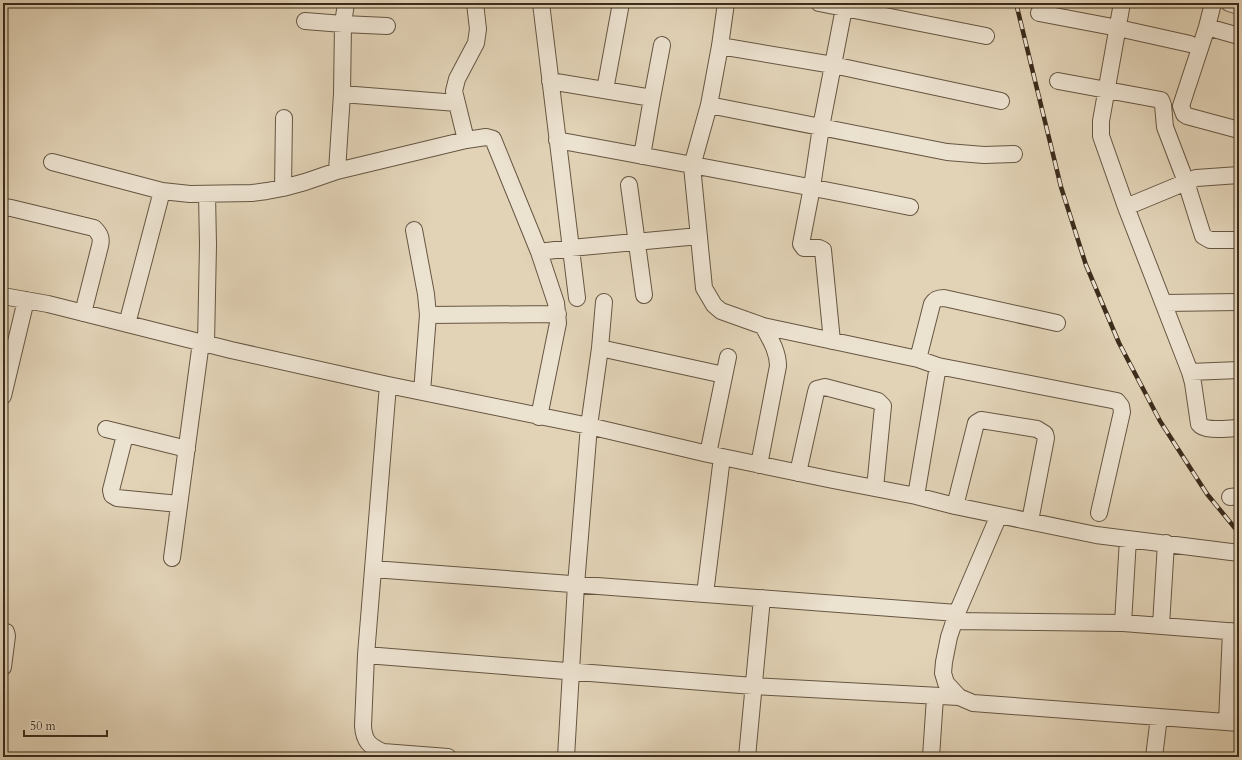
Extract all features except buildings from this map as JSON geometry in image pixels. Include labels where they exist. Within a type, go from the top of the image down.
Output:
[{"type":"street","points":[[337,171],[342,94],[343,24],[346,3]]},
{"type":"street","points":[[466,140],[454,91],[457,80],[476,43],[478,29],[475,3]]},
{"type":"street","points":[[541,3],[577,298]]},
{"type":"street","points":[[605,90],[621,3]]},
{"type":"street","points":[[726,3],[709,105],[692,166],[704,288],[714,305],[721,311],[763,326],[918,360],[938,366],[1117,401],[1121,406],[1122,412],[1099,513]]},
{"type":"street","points":[[819,3],[845,6],[986,36]]},
{"type":"street","points":[[1122,3],[1101,121],[1101,136],[1126,208],[1190,372],[1198,420],[1201,427],[1210,429],[1239,428]]},
{"type":"street","points":[[1213,3],[1207,27],[1181,106],[1184,114],[1187,116],[1239,130]]},
{"type":"street","points":[[1229,3],[1239,6]]},
{"type":"street","points":[[832,341],[823,250],[819,248],[804,248],[801,244],[812,187],[821,127],[845,6]]},
{"type":"street","points":[[1039,13],[1190,44]]},
{"type":"street","points":[[304,20],[387,26]]},
{"type":"street","points":[[1207,27],[1239,36]]},
{"type":"street","points":[[642,156],[662,45]]},
{"type":"street","points":[[720,46],[833,65],[1001,101]]},
{"type":"street","points":[[550,81],[652,98]]},
{"type":"street","points":[[1058,81],[1161,100],[1163,105],[1165,127],[1186,182],[1203,236],[1210,240],[1239,240]]},
{"type":"street","points":[[342,94],[457,103]]},
{"type":"street","points":[[709,105],[947,152],[984,155],[1014,154]]},
{"type":"street","points":[[283,188],[284,118]]},
{"type":"street","points":[[52,162],[162,191],[190,194],[267,191],[305,182],[337,171],[466,140],[486,137],[493,139],[539,252],[554,293],[558,314],[556,336],[540,417]]},
{"type":"street","points":[[557,140],[812,187],[910,207]]},
{"type":"street","points":[[1126,208],[1196,178],[1239,175]]},
{"type":"street","points":[[629,185],[644,295]]},
{"type":"street","points":[[128,324],[162,191]]},
{"type":"street","points":[[172,558],[186,450],[204,343],[208,245],[206,194]]},
{"type":"street","points":[[3,207],[94,228],[99,233],[101,239],[100,246],[83,313]]},
{"type":"street","points":[[414,230],[426,294],[428,315],[422,392]]},
{"type":"street","points":[[539,252],[699,236]]},
{"type":"street","points":[[3,296],[83,313],[204,343],[388,385],[589,426],[760,465],[916,496],[955,506],[1096,535],[1239,552]]},
{"type":"street","points":[[918,360],[932,304],[934,300],[938,298],[944,298],[1057,323]]},
{"type":"street","points":[[3,396],[26,300]]},
{"type":"street","points":[[566,757],[576,584],[589,426],[600,348],[604,302]]},
{"type":"street","points":[[1163,303],[1239,302]]},
{"type":"street","points":[[428,315],[558,314]]},
{"type":"street","points":[[760,465],[778,366],[776,350],[763,326]]},
{"type":"street","points":[[600,348],[724,375]]},
{"type":"street","points":[[705,594],[715,455],[724,375],[728,357]]},
{"type":"street","points":[[916,496],[938,366]]},
{"type":"street","points":[[1190,372],[1239,370]]},
{"type":"street","points":[[388,385],[366,656],[363,736],[374,748],[382,752],[448,757]]},
{"type":"street","points":[[798,473],[816,392],[817,389],[825,387],[878,401],[884,406],[875,488]]},
{"type":"street","points":[[955,506],[976,423],[982,420],[1037,429],[1045,434],[1046,438],[1030,521]]},
{"type":"street","points":[[106,429],[186,450]]},
{"type":"street","points":[[125,435],[111,490],[112,495],[117,498],[179,504]]},
{"type":"street","points":[[959,697],[946,683],[943,673],[949,637],[999,515]]},
{"type":"street","points":[[1124,623],[1128,539]]},
{"type":"street","points":[[1161,618],[1166,543]]},
{"type":"street","points":[[366,656],[753,686],[935,697],[959,697],[973,703],[1233,722],[1235,632],[1161,618],[1124,623],[956,617],[762,598],[373,569]]},
{"type":"street","points":[[747,757],[762,598]]},
{"type":"street","points":[[3,631],[6,632],[7,636],[3,667]]},
{"type":"street","points":[[931,757],[935,697]]},
{"type":"street","points":[[1154,757],[1159,717]]},
{"type":"railway","points":[[1016,3],[1061,187],[1086,265],[1119,343],[1160,421],[1207,494],[1239,533]]}]
